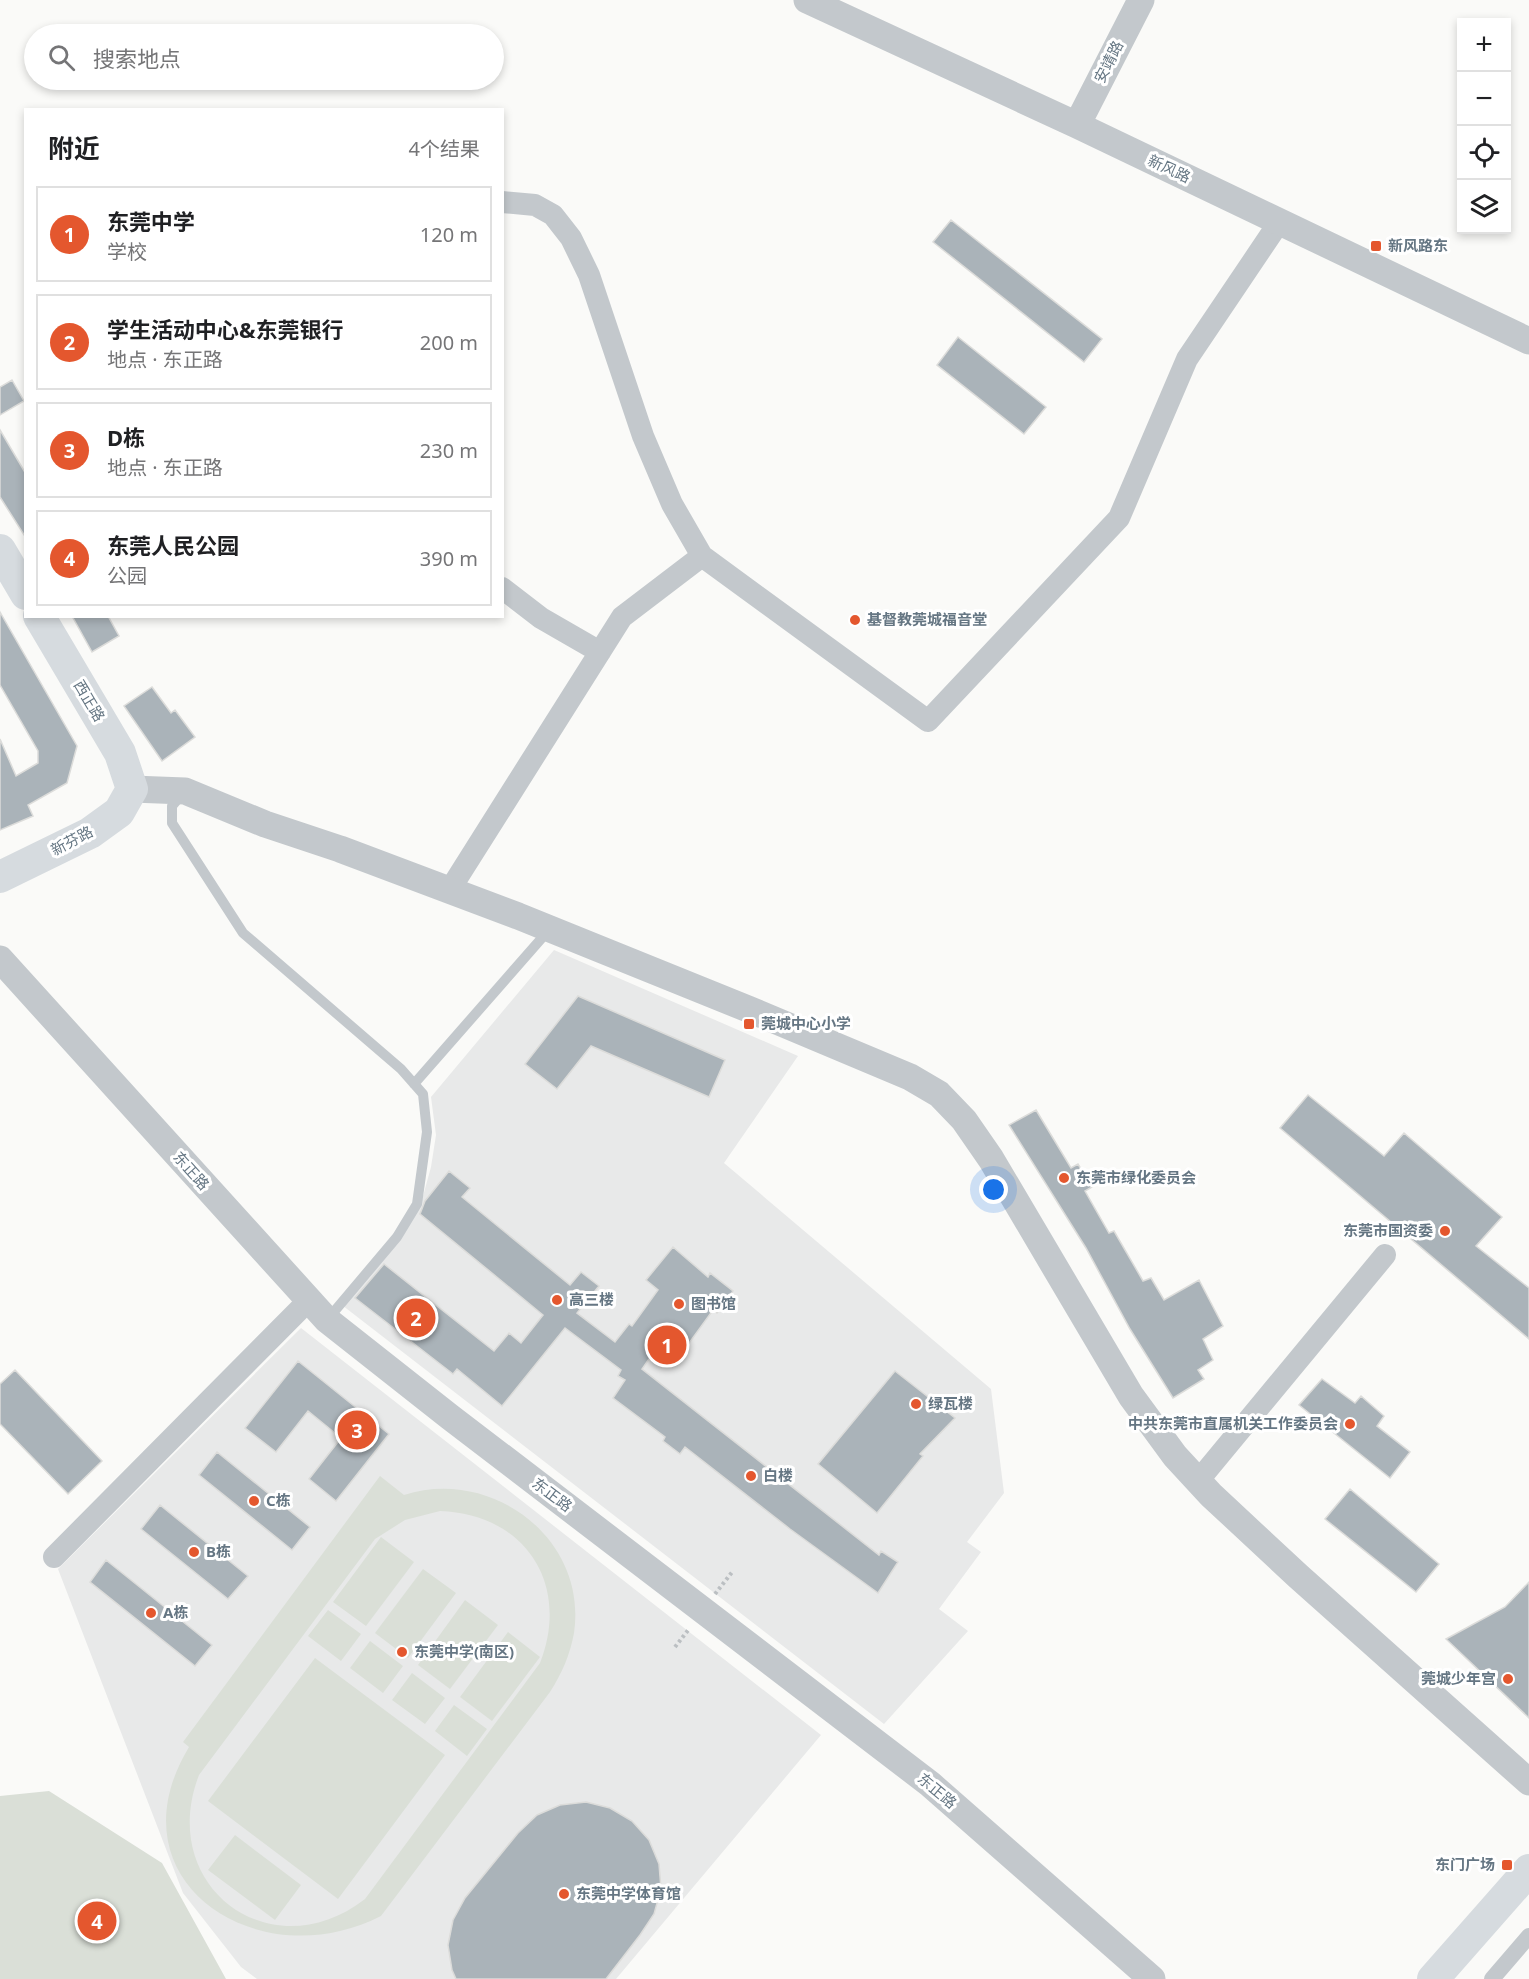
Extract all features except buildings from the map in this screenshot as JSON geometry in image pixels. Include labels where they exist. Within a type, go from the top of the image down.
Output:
[{"type":"main road","points":[[0,550],[24,591]]},
{"type":"main road","name":"西正路","points":[[40,618],[120,753],[132,789]]},
{"type":"main road","name":"新芬路","points":[[0,877],[90,833],[119,812],[132,789]]},
{"type":"main road","points":[[1433,1979],[1529,1870]]},
{"type":"street","name":"新风路","points":[[807,0],[1077,125],[1529,341]]},
{"type":"street","name":"安靖路","points":[[1077,125],[1142,0]]},
{"type":"street","points":[[504,202],[535,205],[553,215],[571,238],[589,275],[643,436],[672,504],[702,556],[928,722],[1119,518],[1187,359],[1280,221]]},
{"type":"street","points":[[449,891],[622,617],[702,556]]},
{"type":"street","points":[[504,590],[541,618],[600,652]]},
{"type":"street","points":[[132,789],[186,791],[265,824],[340,849],[550,929],[910,1077],[939,1094],[964,1120],[991,1159],[1131,1396],[1175,1456],[1198,1481],[1298,1576],[1529,1782]]},
{"type":"street","name":"东正路","points":[[0,959],[327,1320],[450,1417],[930,1784],[1152,1979]]},
{"type":"street","points":[[1198,1481],[1385,1255]]},
{"type":"street","points":[[54,1557],[308,1301]]},
{"type":"street","points":[[1491,1979],[1529,1936]]},
{"type":"lane","points":[[186,791],[172,806],[172,823],[243,933],[401,1069],[423,1094],[427,1132],[417,1204],[397,1237],[327,1320]]},
{"type":"lane","points":[[414,1084],[550,929]]},
{"type":"shaded area","points":[[554,950],[798,1056],[724,1163],[991,1389],[1004,1493],[967,1542],[981,1552],[939,1609],[968,1631],[884,1724],[338,1302],[420,1207],[431,1167],[436,1135],[431,1097]]},
{"type":"shaded area","name":"东莞中学(南区)","points":[[301,1328],[821,1735],[616,1979],[257,1979],[241,1967],[183,1893],[58,1569]]},
{"type":"shaded area","points":[[380,1476],[404,1495],[437,1489],[469,1491],[500,1501],[527,1518],[549,1540],[566,1567],[574,1599],[574,1633],[568,1656],[558,1678],[550,1692],[381,1916],[334,1932],[288,1935],[245,1926],[208,1905],[182,1876],[168,1839],[169,1795],[189,1747],[183,1742]],"holes":[[[440,1511],[470,1515],[496,1525],[517,1540],[534,1558],[544,1581],[549,1606],[548,1634],[540,1663],[365,1899],[329,1919],[293,1926],[260,1921],[231,1906],[208,1882],[194,1851],[190,1815],[199,1775],[375,1539],[405,1520]]]},
{"type":"shaded area","points":[[381,1537],[414,1562],[366,1626],[333,1602]]},
{"type":"shaded area","points":[[423,1569],[456,1593],[408,1658],[375,1633]]},
{"type":"shaded area","points":[[465,1600],[498,1625],[450,1689],[418,1665]]},
{"type":"shaded area","points":[[328,1610],[361,1634],[341,1661],[308,1636]]},
{"type":"shaded area","points":[[508,1632],[540,1657],[492,1721],[460,1697]]},
{"type":"shaded area","points":[[370,1641],[403,1666],[383,1693],[350,1668]]},
{"type":"shaded area","points":[[315,1658],[445,1755],[338,1899],[208,1801]]},
{"type":"shaded area","points":[[412,1673],[445,1698],[425,1724],[392,1700]]},
{"type":"shaded area","points":[[454,1705],[487,1729],[467,1756],[435,1731]]},
{"type":"shaded area","points":[[49,1791],[162,1863],[226,1979],[0,1979],[0,1796]]},
{"type":"shaded area","points":[[235,1835],[301,1885],[275,1920],[208,1870]]},
{"type":"place","name":"新风路东","points":[[1376,246]]},
{"type":"place","name":"基督教莞城福音堂","points":[[855,620]]},
{"type":"place","name":"莞城中心小学","points":[[749,1024]]},
{"type":"place","name":"东莞市绿化委员会","points":[[1064,1178]]},
{"type":"place","name":"东莞市国资委","points":[[1445,1231]]},
{"type":"place","name":"高三楼","points":[[557,1300]]},
{"type":"place","name":"图书馆","points":[[679,1304]]},
{"type":"place","name":"学生活动中心&东莞银行","points":[[416,1318]]},
{"type":"place","name":"东莞中学","points":[[667,1345]]},
{"type":"place","name":"绿瓦楼","points":[[916,1404]]},
{"type":"place","name":"中共东莞市直属机关工作委员会","points":[[1350,1424]]},
{"type":"place","name":"D栋","points":[[357,1430]]},
{"type":"place","name":"白楼","points":[[751,1476]]},
{"type":"place","name":"C栋","points":[[254,1501]]},
{"type":"place","name":"B栋","points":[[194,1552]]},
{"type":"place","name":"A栋","points":[[151,1613]]},
{"type":"place","name":"东莞中学(南区)","points":[[402,1652]]},
{"type":"place","name":"莞城少年宫","points":[[1508,1679]]},
{"type":"place","name":"东门广场","points":[[1507,1865]]},
{"type":"place","name":"东莞中学体育馆","points":[[564,1894]]},
{"type":"place","name":"东莞人民公园","points":[[97,1921]]}]
